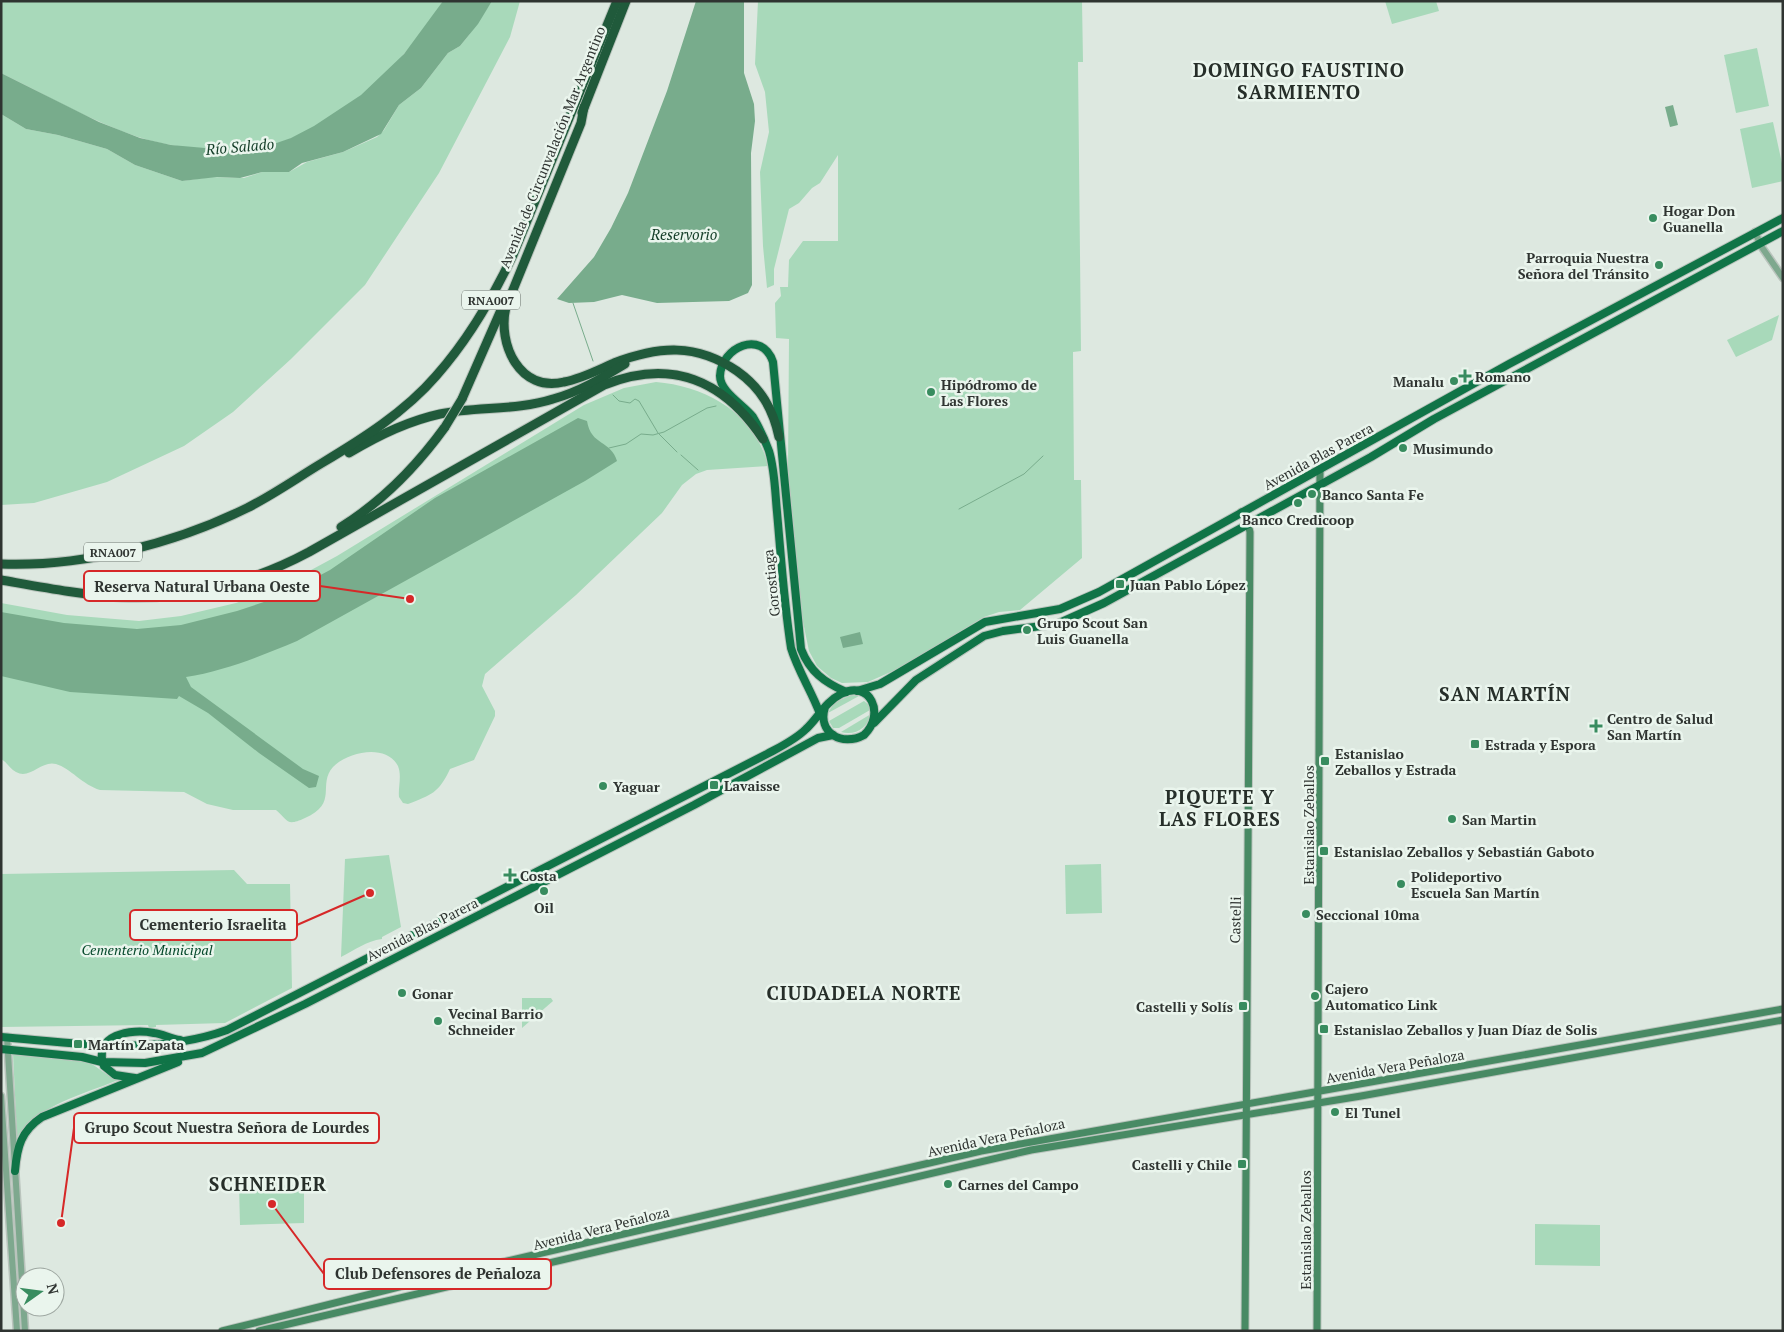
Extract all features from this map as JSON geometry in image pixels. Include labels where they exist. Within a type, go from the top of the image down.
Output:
[{"type":"highway","name":"RNA007","points":[[247,508],[381,425],[414,398],[454,356],[494,296],[513,255],[617,1]]},
{"type":"highway","name":"Avenida de Circunvalación Mar Argentino","points":[[247,579],[310,546],[363,513],[406,475],[445,427],[462,399],[584,107],[626,1]]},
{"type":"highway","points":[[584,107],[581,124],[506,307],[503,334],[511,357],[518,366],[531,378],[547,383],[563,383],[640,355]]},
{"type":"highway","name":"RNA007","points":[[1,564],[67,560],[132,548],[172,538],[247,508],[360,446],[411,423],[440,414],[520,407],[553,400],[592,383],[640,355],[666,350],[680,350],[707,355],[724,362],[749,382],[766,400],[775,418],[779,437]]},
{"type":"highway","name":"RNA007","points":[[1,580],[82,593],[123,597],[187,593],[247,579],[279,567],[309,552],[583,397],[626,378],[667,373],[708,385],[739,407],[763,439]]},
{"type":"main road","name":"Avenida Blas Parera","points":[[857,691],[880,684],[964,632],[985,622],[1008,616],[1060,609],[1082,601],[1522,356],[1783,218]]},
{"type":"main road","name":"Avenida Blas Parera","points":[[872,724],[916,680],[984,636],[1003,631],[1057,624],[1073,618],[1371,457],[1434,418],[1783,231]]},
{"type":"main road","name":"Gorostiaga","points":[[833,735],[825,728],[822,713],[796,663],[791,648],[772,464],[763,439],[749,412],[722,385],[720,375],[724,362],[736,348],[748,343],[762,347],[770,354],[773,362],[799,641],[804,658],[823,680],[846,692]]},
{"type":"main road","name":"Estanislao Zeballos","points":[[1317,1331],[1322,482],[1320,469]]},
{"type":"main road","name":"Castelli","points":[[1241,512],[1248,524],[1250,550],[1245,1331]]},
{"type":"main road","points":[[783,576],[793,575]]},
{"type":"main road","points":[[822,713],[846,692],[857,691],[872,701],[875,713],[869,730],[858,738],[845,740],[833,735]]},
{"type":"main road","name":"Avenida Blas Parera","points":[[4,1037],[104,1045],[170,1044],[205,1037],[237,1025],[758,759],[801,734],[822,713]]},
{"type":"main road","name":"Avenida Blas Parera","points":[[5,1050],[82,1057],[102,1062],[145,1063],[202,1053],[305,1004],[686,810],[818,738],[833,735]]},
{"type":"main road","name":"Avenida Vera Peñaloza","points":[[222,1331],[428,1280],[981,1151],[1783,1009]]},
{"type":"main road","name":"Avenida Vera Peñaloza","points":[[259,1331],[1030,1150],[1318,1103],[1783,1020]]},
{"type":"main road","points":[[109,1072],[102,1062],[104,1045],[109,1038],[127,1033],[152,1032],[181,1040],[205,1037]]},
{"type":"main road","points":[[160,1069],[170,1060],[173,1053],[170,1044],[163,1036]]},
{"type":"main road","points":[[15,1171],[18,1145],[25,1132],[47,1114],[202,1053]]},
{"type":"main road","points":[[82,1057],[92,1060],[109,1072],[121,1076],[141,1077]]},
{"type":"street","points":[[1755,232],[1783,278]]},
{"type":"street","points":[[4,1037],[9,1073],[25,1331]]},
{"type":"street","points":[[1,1074],[9,1073]]},
{"type":"street","points":[[1,1096],[17,1331]]},
{"type":"street","points":[[2,1104],[11,1103]]},
{"type":"green space","points":[[1,1],[443,1],[428,24],[391,68],[348,106],[324,122],[299,135],[273,145],[258,149],[224,151],[169,145],[120,131],[1,73]]},
{"type":"green space","points":[[492,1],[520,1],[510,37],[439,173],[365,285],[291,359],[233,412],[184,446],[107,482],[34,503],[1,505],[1,114],[26,129],[58,135],[107,149],[135,165],[182,181],[211,177],[244,178],[262,172],[289,172],[307,162],[343,152],[377,137],[384,130],[399,105],[421,88],[448,53],[460,46]]},
{"type":"green space","name":"Hipódromo de Las Flores","points":[[758,1],[1082,1],[1083,62],[1078,62],[1081,351],[1073,352],[1074,480],[1081,480],[1082,558],[1020,610],[999,612],[984,617],[902,667],[868,682],[842,683],[831,678],[817,666],[809,651],[802,617],[788,470],[789,339],[776,338],[775,303],[781,296],[780,287],[788,287],[789,260],[803,241],[838,241],[838,155],[820,183],[812,188],[799,203],[789,209],[774,269],[774,285],[767,288],[760,172],[769,132],[765,92],[755,64]]},
{"type":"green space","points":[[1385,1],[1436,1],[1439,11],[1392,24]]},
{"type":"green space","points":[[1757,48],[1769,106],[1736,113],[1724,55]]},
{"type":"green space","points":[[1773,122],[1783,168],[1783,181],[1752,188],[1740,129]]},
{"type":"green space","points":[[1779,315],[1772,340],[1736,357],[1727,340]]},
{"type":"green space","points":[[656,382],[693,390],[726,406],[752,432],[762,448],[768,466],[707,470],[696,474],[682,485],[662,513],[576,595],[485,674],[482,686],[495,711],[495,716],[474,760],[450,769],[434,792],[408,804],[403,803],[399,797],[400,774],[398,766],[385,754],[366,752],[347,757],[333,767],[327,780],[325,800],[321,806],[305,818],[291,822],[276,810],[233,810],[207,804],[184,792],[100,790],[56,764],[45,765],[26,774],[21,774],[14,771],[1,759],[1,603],[67,615],[139,621],[181,616],[236,603],[276,589],[337,556],[584,405],[624,388]]},
{"type":"green space","points":[[851,695],[859,696],[828,713],[834,703]]},
{"type":"green space","points":[[864,701],[869,705],[870,710],[839,728],[833,728],[829,721]]},
{"type":"green space","points":[[871,714],[867,723],[860,730],[851,733],[841,732]]},
{"type":"green space","points":[[389,855],[401,927],[382,937],[382,939],[366,944],[341,957],[345,859]]},
{"type":"green space","points":[[1101,864],[1102,913],[1066,914],[1065,865]]},
{"type":"green space","name":"Cementerio Municipal","points":[[234,870],[247,884],[290,884],[292,988],[225,1023],[156,1025],[156,1027],[149,1028],[148,1025],[1,1027],[1,874]]},
{"type":"green space","points":[[522,998],[551,998],[553,1001],[522,1028]]},
{"type":"green space","points":[[13,1053],[83,1060],[118,1080],[50,1108],[37,1116],[17,1137]]},
{"type":"green space","points":[[239,1185],[304,1185],[304,1223],[240,1225]]},
{"type":"green space","points":[[1535,1224],[1600,1225],[1600,1266],[1535,1265]]},
{"type":"water","points":[[443,1],[492,1],[478,24],[460,46],[448,53],[421,88],[399,105],[381,134],[343,152],[302,163],[289,172],[262,172],[240,178],[217,177],[182,181],[135,165],[107,149],[58,135],[26,129],[1,114],[1,73],[99,122],[140,138],[171,145],[205,148],[243,150],[265,147],[291,138],[314,126],[361,95],[404,54]]},
{"type":"water","name":"Reservorio","points":[[696,1],[744,1],[744,73],[754,104],[755,121],[751,153],[752,285],[748,293],[729,301],[657,303],[622,295],[594,302],[569,303],[557,299],[594,257],[628,193],[667,91]]},
{"type":"water","points":[[1673,105],[1678,125],[1670,127],[1665,107]]},
{"type":"water","points":[[578,418],[587,421],[593,435],[610,449],[617,461],[585,481],[297,641],[228,667],[186,677],[191,687],[303,769],[319,776],[316,787],[309,788],[259,753],[208,713],[179,696],[177,699],[70,692],[1,676],[1,612],[64,623],[137,629],[181,625],[237,611],[279,597],[330,570],[435,498]]},
{"type":"water","points":[[860,632],[863,644],[843,648],[840,637]]},
{"type":"waterway","points":[[573,303],[593,361]]},
{"type":"waterway","points":[[613,395],[619,401],[630,403],[635,399],[639,401],[658,433],[677,452]]},
{"type":"waterway","points":[[609,448],[626,444],[641,434],[653,435],[664,432],[707,408],[716,406]]},
{"type":"waterway","points":[[681,455],[698,470]]},
{"type":"waterway","points":[[959,509],[1024,474],[1043,456]]},
{"type":"place","name":"Hogar Don Guanella","points":[[1653,218]]},
{"type":"place","name":"Parroquia Nuestra Señora del Tránsito","points":[[1659,265]]},
{"type":"place","name":"Romano","points":[[1465,376]]},
{"type":"place","name":"Manalu","points":[[1454,381]]},
{"type":"place","name":"Hipódromo de Las Flores","points":[[931,392]]},
{"type":"place","name":"Musimundo","points":[[1403,448]]},
{"type":"place","name":"Banco Santa Fe","points":[[1312,494]]},
{"type":"place","name":"Banco Credicoop","points":[[1298,503]]},
{"type":"place","name":"Juan Pablo López","points":[[1120,584]]},
{"type":"place","name":"Reserva Natural Urbana Oeste","points":[[410,599]]},
{"type":"place","name":"Grupo Scout San Luis Guanella","points":[[1027,630]]},
{"type":"place","name":"Centro de Salud San Martín","points":[[1596,726]]},
{"type":"place","name":"Estrada y Espora","points":[[1475,744]]},
{"type":"place","name":"Estanislao Zeballos y Estrada","points":[[1325,761]]},
{"type":"place","name":"Lavaisse","points":[[714,785]]},
{"type":"place","name":"Yaguar","points":[[603,786]]},
{"type":"place","name":"San Martin","points":[[1452,819]]},
{"type":"place","name":"Estanislao Zeballos y Sebastián Gaboto","points":[[1324,851]]},
{"type":"place","name":"Costa","points":[[510,875]]},
{"type":"place","name":"Polideportivo Escuela San Martín","points":[[1401,884]]},
{"type":"place","name":"Oil","points":[[544,891]]},
{"type":"place","name":"Cementerio Israelita","points":[[370,893]]},
{"type":"place","name":"Seccional 10ma","points":[[1306,914]]},
{"type":"place","name":"Gonar","points":[[402,993]]},
{"type":"place","name":"Cajero Automatico Link","points":[[1315,996]]},
{"type":"place","name":"Castelli y Solís","points":[[1243,1006]]},
{"type":"place","name":"Vecinal Barrio Schneider","points":[[438,1021]]},
{"type":"place","name":"Estanislao Zeballos y Juan Díaz de Solis","points":[[1324,1029]]},
{"type":"place","name":"Martín Zapata","points":[[78,1044]]},
{"type":"place","name":"El Tunel","points":[[1335,1112]]},
{"type":"place","name":"Castelli y Chile","points":[[1242,1164]]},
{"type":"place","name":"Carnes del Campo","points":[[948,1184]]},
{"type":"place","name":"Club Defensores de Peñaloza","points":[[272,1204]]},
{"type":"place","name":"Grupo Scout Nuestra Señora de Lourdes","points":[[61,1223]]},
{"type":"district","name":"DOMINGO FAUSTINO SARMIENTO","points":[[1299,80]]},
{"type":"district","name":"SAN MARTÍN","points":[[1505,693]]},
{"type":"district","name":"PIQUETE Y LAS FLORES","points":[[1220,807]]},
{"type":"district","name":"CIUDADELA NORTE","points":[[864,992]]},
{"type":"district","name":"SCHNEIDER","points":[[268,1183]]},
{"type":"water label","name":"Río Salado","points":[[240,146]]}]
